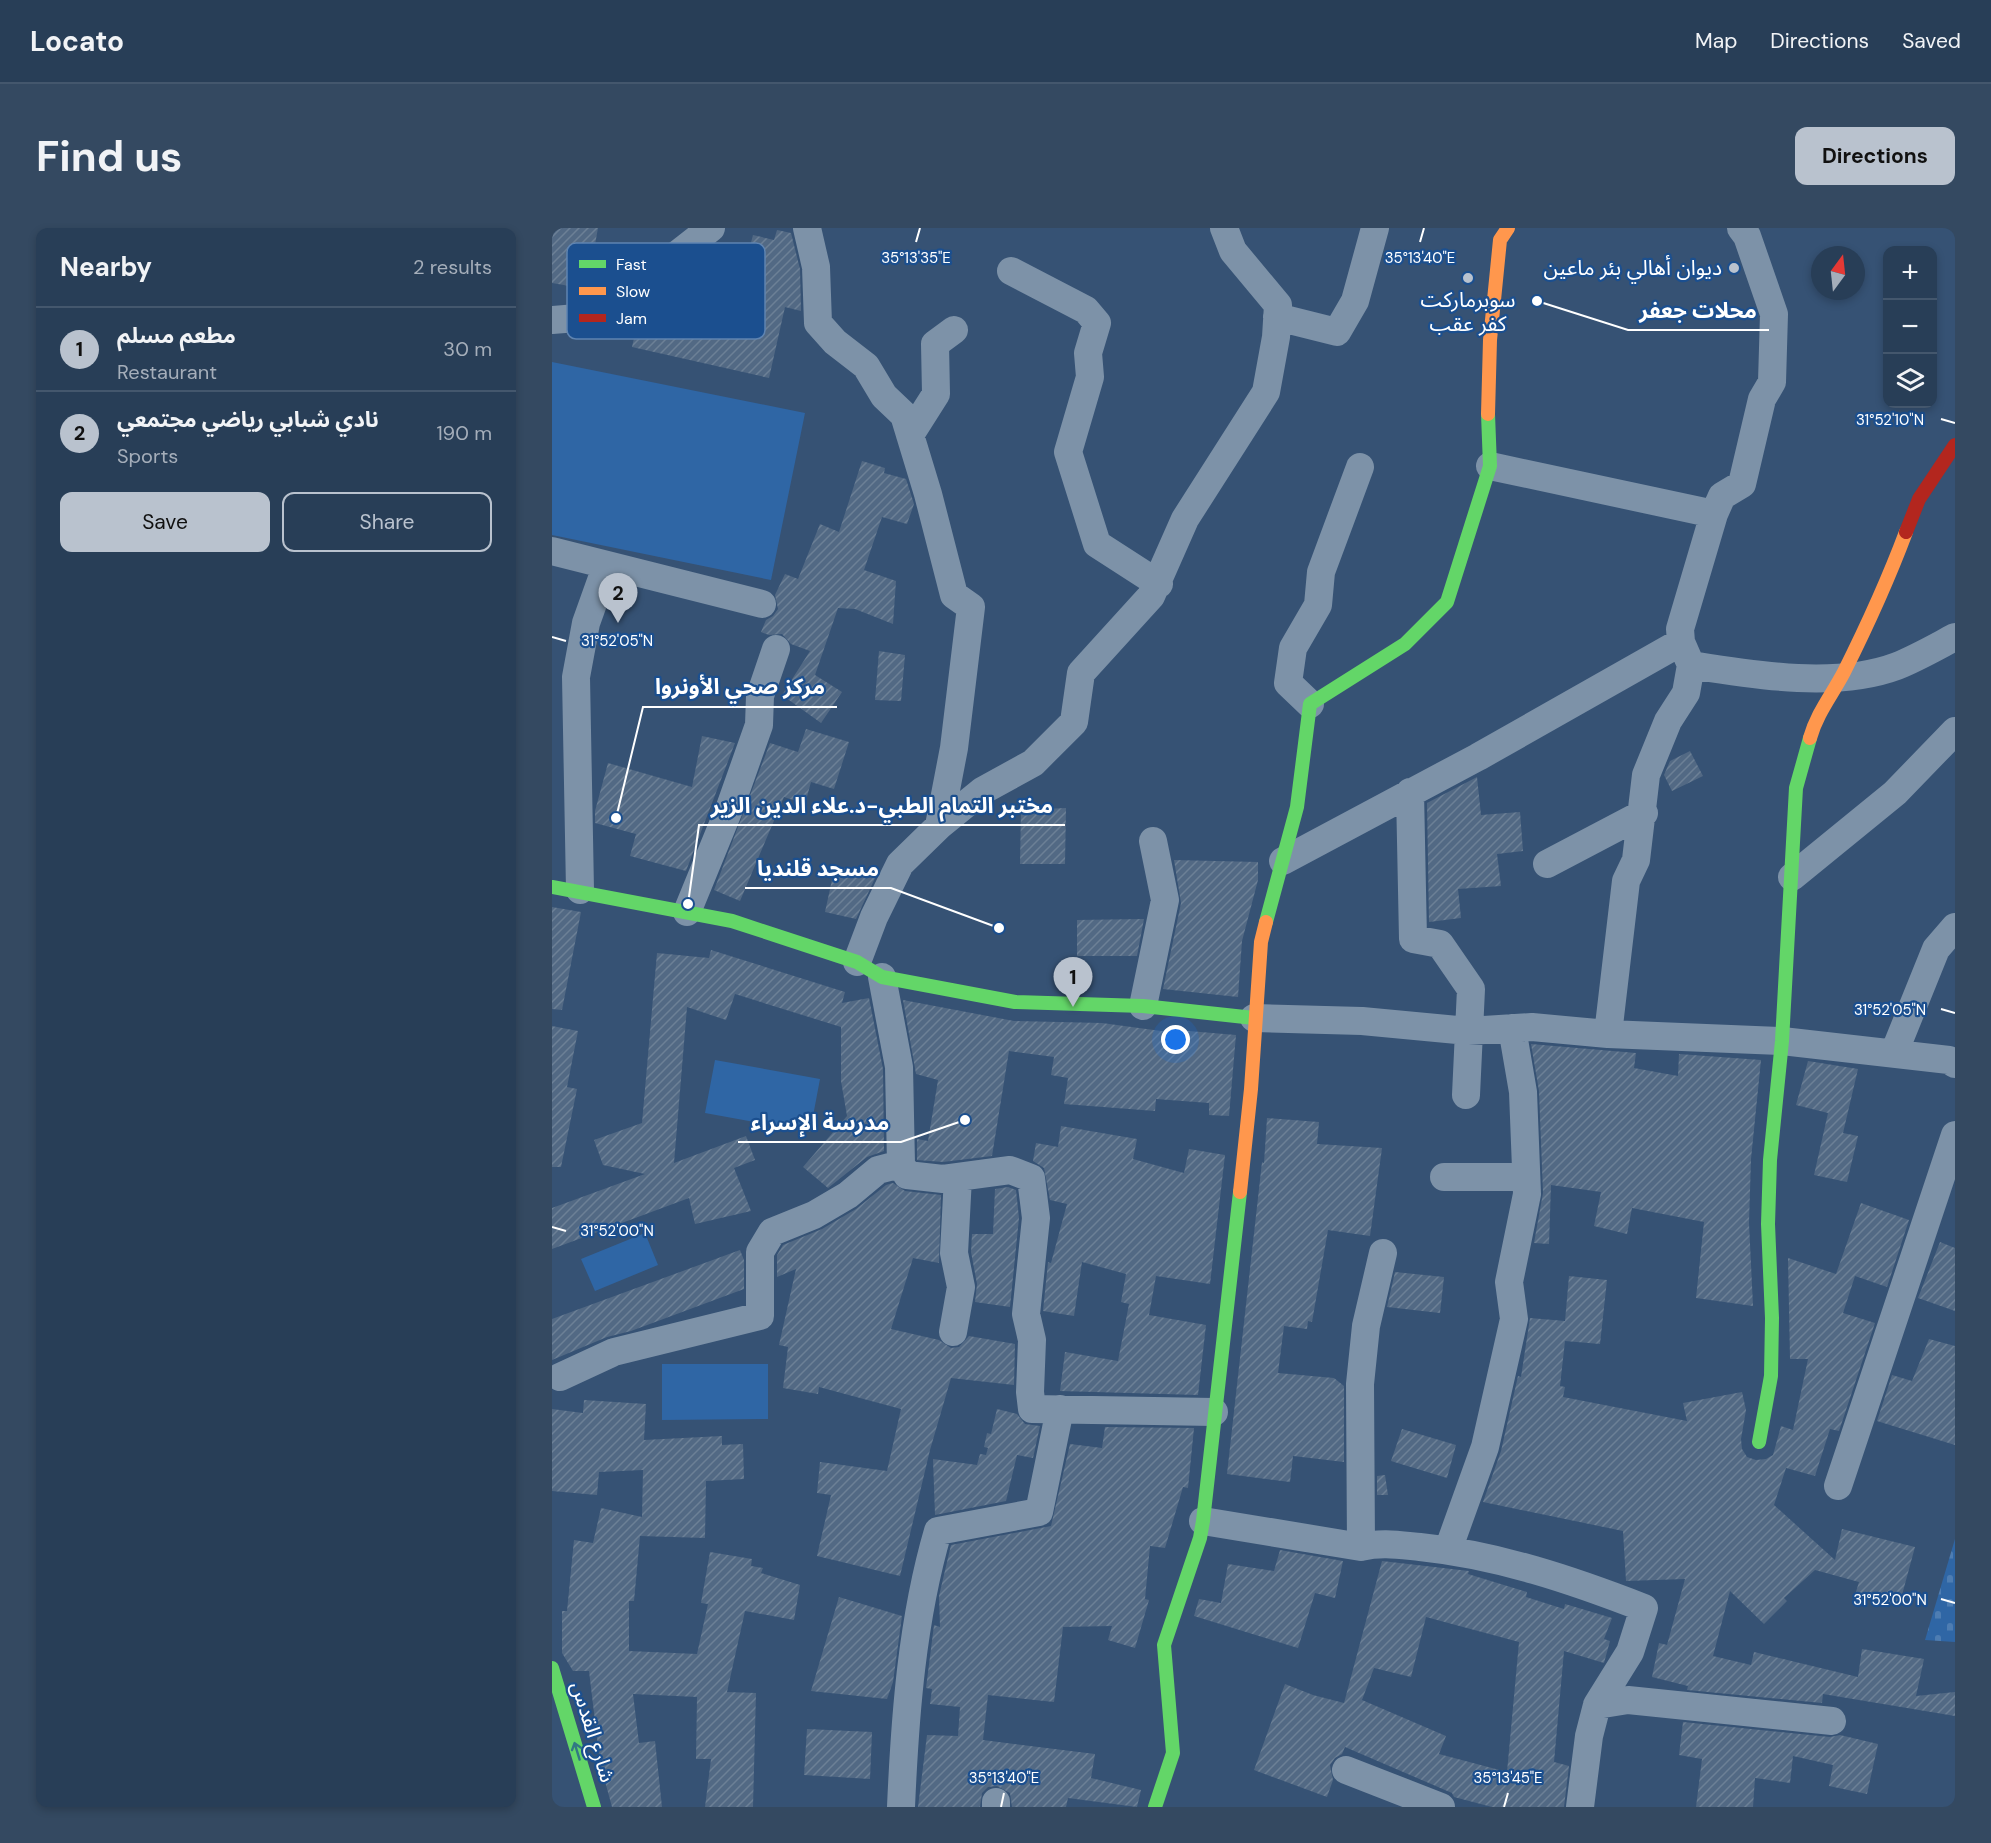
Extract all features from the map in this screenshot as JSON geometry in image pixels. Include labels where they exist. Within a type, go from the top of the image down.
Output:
[{"type":"street","points":[[692,243],[711,228]]},
{"type":"street","points":[[807,228],[816,267],[818,323],[835,342],[866,366],[884,396],[904,415],[954,595],[971,607],[954,748],[939,826]]},
{"type":"street","points":[[857,962],[874,917],[900,864],[939,826],[982,791],[1034,763],[1074,723],[1081,673],[1151,596],[1159,584],[1185,519],[1266,392],[1278,305],[1233,251],[1224,228]]},
{"type":"street","points":[[1277,317],[1337,332],[1355,301],[1375,228]]},
{"type":"street","points":[[1310,704],[1405,644],[1447,602],[1490,466],[1487,403],[1490,340],[1500,240],[1508,228]]},
{"type":"street","points":[[1608,1034],[1626,881],[1636,861],[1644,813],[1646,775],[1668,721],[1686,693],[1686,654],[1680,629],[1714,514],[1722,496],[1742,484],[1762,399],[1773,382],[1774,314],[1747,236],[1741,228]]},
{"type":"street","points":[[1011,271],[1086,310],[1097,323],[1088,353],[1090,377],[1068,453],[1097,544],[1159,584]]},
{"type":"street","points":[[552,320],[567,319]]},
{"type":"street","points":[[910,435],[936,394],[935,344],[954,330]]},
{"type":"street","points":[[1759,1442],[1771,1376],[1768,1213],[1770,1160],[1782,1041],[1796,788],[1816,717],[1840,679],[1883,593],[1919,499],[1955,445]]},
{"type":"street","points":[[1490,466],[1714,514]]},
{"type":"street","points":[[1310,704],[1288,683],[1293,648],[1318,605],[1321,572],[1360,467]]},
{"type":"street","points":[[552,551],[606,567],[762,604]]},
{"type":"street","points":[[606,567],[586,623],[576,677],[566,888],[732,921],[857,962],[882,977],[1015,1002],[1143,1006],[1254,1018],[1362,1021],[1468,1031],[1532,1027],[1608,1034],[1782,1041],[1949,1060],[1955,1064]]},
{"type":"street","points":[[1283,861],[1478,757],[1686,654],[1737,673],[1840,679],[1896,666],[1955,637]]},
{"type":"street","points":[[687,912],[730,807],[759,725],[760,696],[776,649]]},
{"type":"street","points":[[1155,1807],[1173,1753],[1164,1645],[1196,1550],[1203,1521],[1251,1089],[1254,1018],[1261,942],[1297,807],[1310,704]]},
{"type":"street","points":[[1792,877],[1895,793],[1955,731]]},
{"type":"street","points":[[1410,792],[1413,939],[1440,944],[1471,990],[1466,1095]]},
{"type":"street","points":[[1546,864],[1644,813]]},
{"type":"street","points":[[1143,1006],[1165,900],[1153,842]]},
{"type":"street","points":[[1894,1053],[1936,949],[1955,927]]},
{"type":"street","points":[[882,977],[899,1067],[901,1164],[907,1175],[943,1179],[1010,1170],[1031,1178],[1036,1218],[1026,1314],[1032,1340],[1030,1392],[1032,1408],[1214,1412]]},
{"type":"street","points":[[1448,1550],[1485,1447],[1514,1319],[1509,1282],[1527,1194],[1523,1092],[1512,1028]]},
{"type":"street","points":[[1838,1486],[1955,1135]]},
{"type":"street","points":[[560,1377],[614,1352],[760,1316],[760,1252],[772,1232],[814,1215],[840,1200],[878,1170],[901,1164]]},
{"type":"street","points":[[953,1332],[961,1287],[954,1253],[958,1177]]},
{"type":"street","points":[[1444,1177],[1526,1177]]},
{"type":"street","points":[[1361,1547],[1360,1384],[1366,1326],[1383,1253]]},
{"type":"street","points":[[901,1807],[905,1705],[927,1568],[938,1531],[1039,1512],[1060,1409]]},
{"type":"street","points":[[1203,1521],[1361,1547],[1378,1543],[1448,1550],[1562,1577],[1644,1608],[1630,1652],[1597,1705],[1589,1736],[1580,1807]]},
{"type":"street","name":"شارع القدس","points":[[552,1668],[594,1807]]},
{"type":"street","points":[[1597,1705],[1628,1700],[1832,1721]]},
{"type":"street","points":[[1346,1770],[1441,1807]]},
{"type":"green space","points":[[552,362],[805,413],[771,580],[552,535]]},
{"type":"green space","points":[[715,1060],[820,1079],[810,1132],[705,1113]]},
{"type":"green space","points":[[645,1233],[658,1265],[595,1291],[581,1259]]},
{"type":"green space","points":[[662,1364],[768,1364],[768,1419],[662,1420]]},
{"type":"green space","points":[[1955,1539],[1955,1642],[1925,1640]]},
{"type":"building","points":[[552,228],[598,228],[595,243],[567,243],[567,286],[552,283]]},
{"type":"building","points":[[777,230],[791,233],[800,269],[801,311],[785,307],[769,378],[632,347],[634,339],[765,339],[765,243],[751,243],[753,235],[774,240]]},
{"type":"building","points":[[862,461],[885,468],[884,473],[906,479],[914,504],[907,524],[882,517],[864,570],[896,581],[893,624],[855,609],[838,608],[815,675],[842,692],[821,723],[782,695],[810,651],[791,644],[782,634],[769,635],[761,632],[766,620],[778,609],[775,595],[785,574],[798,579],[820,524],[839,532]]},
{"type":"building","points":[[879,651],[905,655],[901,701],[875,700]]},
{"type":"building","points":[[806,729],[849,742],[834,789],[811,782],[805,804],[784,797],[740,901],[714,890],[770,743],[798,752]]},
{"type":"building","points":[[702,736],[735,743],[686,871],[630,856],[636,834],[595,823],[595,811],[608,763],[692,787]]},
{"type":"building","points":[[1690,751],[1703,776],[1672,791],[1664,775],[1670,761]]},
{"type":"building","points":[[1477,777],[1481,815],[1520,812],[1523,851],[1497,854],[1501,886],[1458,889],[1461,918],[1429,922],[1427,803]]},
{"type":"building","points":[[1066,808],[1065,864],[1020,864],[1021,810]]},
{"type":"building","points":[[1174,860],[1258,862],[1258,880],[1242,941],[1238,997],[1163,989],[1181,903]]},
{"type":"building","points":[[835,866],[876,876],[856,919],[825,912]]},
{"type":"building","points":[[552,907],[581,912],[562,1010],[552,1009]]},
{"type":"building","points":[[1144,919],[1137,956],[1077,956],[1077,920]]},
{"type":"building","points":[[711,950],[845,992],[842,1003],[869,998],[883,1069],[884,1151],[867,1157],[828,1188],[803,1167],[847,1116],[841,1081],[841,1027],[735,994],[726,1020],[687,1007],[674,1163],[746,1136],[755,1160],[734,1168],[751,1211],[695,1224],[689,1198],[552,1249],[552,1208],[645,1174],[603,1165],[594,1140],[642,1123],[657,953],[709,958]]},
{"type":"building","points":[[903,1000],[1014,1021],[1102,1023],[1176,1033],[1177,1030],[1236,1035],[1229,1116],[1209,1115],[1209,1103],[1156,1099],[1155,1111],[1064,1104],[1068,1078],[1051,1075],[1054,1057],[1009,1051],[992,1156],[943,1162],[917,1160],[917,1139],[928,1141],[938,1080],[916,1074]]},
{"type":"building","points":[[552,1026],[578,1031],[567,1087],[577,1089],[561,1167],[552,1167]]},
{"type":"building","points":[[1531,1044],[1636,1053],[1634,1068],[1678,1076],[1679,1054],[1761,1060],[1751,1159],[1749,1223],[1753,1306],[1696,1298],[1704,1222],[1632,1208],[1627,1234],[1594,1226],[1601,1192],[1551,1185],[1549,1244],[1534,1243],[1543,1193],[1539,1091]]},
{"type":"building","points":[[1808,1061],[1858,1069],[1843,1133],[1858,1136],[1847,1182],[1814,1175],[1828,1113],[1796,1105]]},
{"type":"building","points":[[1267,1118],[1319,1122],[1317,1144],[1382,1148],[1370,1236],[1328,1230],[1312,1322],[1308,1321],[1307,1329],[1284,1326],[1278,1373],[1334,1378],[1344,1386],[1344,1462],[1293,1456],[1290,1482],[1227,1474],[1262,1162],[1264,1163]]},
{"type":"building","points":[[1061,1126],[1137,1139],[1133,1159],[1184,1173],[1189,1149],[1225,1155],[1210,1284],[1156,1276],[1149,1315],[1206,1325],[1198,1395],[1060,1391],[1065,1352],[1118,1361],[1129,1304],[1121,1302],[1126,1274],[1082,1262],[1074,1316],[1043,1311],[1048,1262],[1051,1263],[1067,1204],[1050,1200],[1044,1168],[1033,1161],[1036,1143],[1058,1147]]},
{"type":"building","points":[[893,1183],[905,1191],[941,1195],[939,1263],[913,1258],[891,1329],[939,1340],[951,1348],[959,1347],[969,1336],[1015,1344],[1014,1385],[951,1378],[930,1450],[900,1576],[817,1556],[831,1495],[817,1493],[820,1462],[887,1471],[901,1409],[819,1387],[818,1394],[783,1388],[788,1347],[779,1345],[796,1269],[777,1277],[777,1255],[783,1245],[822,1229],[856,1209],[886,1185]]},
{"type":"building","points":[[1008,1187],[1016,1190],[1019,1218],[1010,1307],[975,1302],[977,1284],[971,1252],[972,1234],[993,1234],[995,1189]]},
{"type":"building","points":[[1861,1203],[1909,1220],[1887,1287],[1855,1276],[1843,1313],[1875,1323],[1839,1431],[1830,1429],[1815,1476],[1786,1468],[1774,1505],[1835,1560],[1842,1529],[1915,1547],[1899,1606],[1855,1595],[1859,1582],[1815,1570],[1784,1598],[1787,1601],[1764,1624],[1730,1591],[1713,1656],[1751,1665],[1754,1652],[1858,1677],[1862,1649],[1924,1659],[1916,1696],[1955,1692],[1955,1716],[1823,1694],[1822,1703],[1687,1690],[1688,1686],[1652,1677],[1659,1643],[1667,1645],[1685,1579],[1626,1581],[1623,1531],[1483,1502],[1501,1451],[1518,1376],[1521,1377],[1530,1318],[1565,1321],[1569,1276],[1607,1280],[1600,1344],[1565,1341],[1560,1386],[1565,1387],[1563,1397],[1687,1421],[1683,1403],[1742,1392],[1746,1410],[1741,1439],[1742,1449],[1747,1457],[1756,1460],[1766,1459],[1773,1455],[1781,1426],[1793,1430],[1808,1359],[1790,1359],[1788,1258],[1836,1274]]},
{"type":"building","points":[[1940,1242],[1955,1248],[1955,1311],[1918,1298]]},
{"type":"building","points":[[740,1250],[744,1260],[744,1289],[631,1331],[607,1337],[552,1360],[552,1319]]},
{"type":"building","points":[[1395,1272],[1444,1277],[1440,1313],[1387,1307]]},
{"type":"building","points":[[1929,1339],[1955,1346],[1955,1445],[1877,1421],[1892,1375],[1912,1381]]},
{"type":"building","points":[[584,1400],[646,1404],[644,1440],[722,1436],[722,1445],[743,1444],[744,1479],[706,1481],[705,1538],[640,1536],[634,1601],[629,1601],[629,1651],[697,1654],[708,1604],[701,1603],[710,1552],[752,1559],[751,1566],[763,1568],[761,1573],[800,1585],[794,1620],[745,1611],[727,1692],[756,1693],[753,1807],[705,1807],[711,1759],[696,1759],[697,1697],[633,1694],[639,1743],[655,1741],[662,1807],[612,1807],[600,1763],[589,1671],[573,1671],[562,1653],[562,1611],[567,1611],[574,1540],[593,1543],[601,1508],[642,1517],[643,1470],[599,1472],[597,1495],[552,1491],[552,1409],[583,1413]]},
{"type":"building","points":[[997,1409],[1017,1414],[1025,1424],[1040,1426],[1033,1458],[1017,1455],[1006,1501],[935,1515],[933,1459],[977,1465],[980,1454],[986,1455],[988,1448],[984,1447],[987,1433],[991,1434]]},
{"type":"building","points":[[1105,1427],[1194,1428],[1188,1488],[1183,1487],[1165,1548],[1150,1546],[1145,1599],[1149,1600],[1135,1648],[1108,1640],[1112,1626],[1063,1627],[1054,1702],[988,1695],[983,1740],[1095,1754],[1091,1778],[1141,1790],[1137,1807],[1068,1798],[1066,1807],[1012,1807],[1010,1793],[997,1786],[988,1787],[982,1793],[980,1807],[918,1807],[927,1735],[958,1736],[960,1707],[930,1704],[932,1689],[926,1688],[934,1625],[940,1627],[939,1596],[951,1545],[1051,1526],[1070,1444],[1102,1448]]},
{"type":"building","points":[[1402,1429],[1456,1445],[1447,1478],[1391,1461]]},
{"type":"building","points":[[1385,1475],[1388,1495],[1377,1495],[1377,1476]]},
{"type":"building","points":[[1280,1550],[1343,1561],[1335,1598],[1315,1593],[1298,1648],[1194,1616],[1199,1599],[1221,1603],[1228,1564],[1274,1571]]},
{"type":"building","points":[[1382,1561],[1469,1571],[1468,1574],[1527,1592],[1526,1597],[1564,1609],[1565,1604],[1612,1618],[1604,1639],[1610,1641],[1604,1663],[1564,1651],[1554,1762],[1569,1766],[1564,1807],[1492,1807],[1454,1797],[1452,1793],[1345,1747],[1342,1754],[1330,1765],[1333,1780],[1327,1797],[1254,1770],[1285,1684],[1313,1695],[1344,1703]],"holes":[[[1426,1617],[1519,1642],[1507,1772],[1439,1754],[1446,1736],[1362,1700],[1374,1668],[1411,1677]]]},
{"type":"building","points":[[839,1597],[902,1616],[893,1682],[887,1699],[811,1691]]},
{"type":"building","points":[[1683,1722],[1830,1737],[1840,1735],[1878,1744],[1867,1794],[1829,1786],[1833,1765],[1793,1756],[1790,1783],[1755,1778],[1753,1807],[1696,1807],[1702,1759],[1679,1755]]},
{"type":"building","points":[[807,1729],[872,1732],[870,1779],[804,1775]]},
{"type":"traffic: fast","points":[[1266,922],[1297,807],[1310,704],[1405,644],[1447,602],[1490,466],[1488,414]]},
{"type":"traffic: fast","points":[[1759,1442],[1771,1376],[1772,1318],[1768,1224],[1770,1160],[1782,1041],[1796,788],[1810,738]]},
{"type":"traffic: fast","points":[[552,887],[732,921],[857,962],[882,977],[1015,1002],[1143,1006],[1254,1018]]},
{"type":"traffic: fast","points":[[1155,1807],[1173,1753],[1164,1645],[1200,1538],[1203,1521],[1240,1192]]},
{"type":"traffic: fast","points":[[552,1668],[594,1807]]},
{"type":"traffic: slow","points":[[1488,414],[1490,340],[1500,240],[1508,228]]},
{"type":"traffic: slow","points":[[1810,738],[1869,620],[1906,532]]},
{"type":"traffic: slow","points":[[1240,1192],[1251,1089],[1261,942],[1266,922]]},
{"type":"traffic: jam","points":[[1906,532],[1919,499],[1955,445]]},
{"type":"place","name":"ديوان أهالي بئر ماعين","points":[[1734,268]]},
{"type":"place","name":"سوبرماركت كفر عقب","points":[[1468,278]]},
{"type":"place","name":"محلات جعفر","points":[[1537,301]]},
{"type":"place","name":"نادي شبابي رياضي مجتمعي","points":[[618,623]]},
{"type":"place","name":"مركز صحي الأونروا","points":[[616,818]]},
{"type":"place","name":"مختبر التمام الطبي-د.علاء الدين الزير","points":[[688,904]]},
{"type":"place","name":"مسجد قلنديا","points":[[999,928]]},
{"type":"place","name":"مطعم مسلم","points":[[1073,1007]]},
{"type":"place","name":"مدرسة الإسراء","points":[[965,1120]]}]
